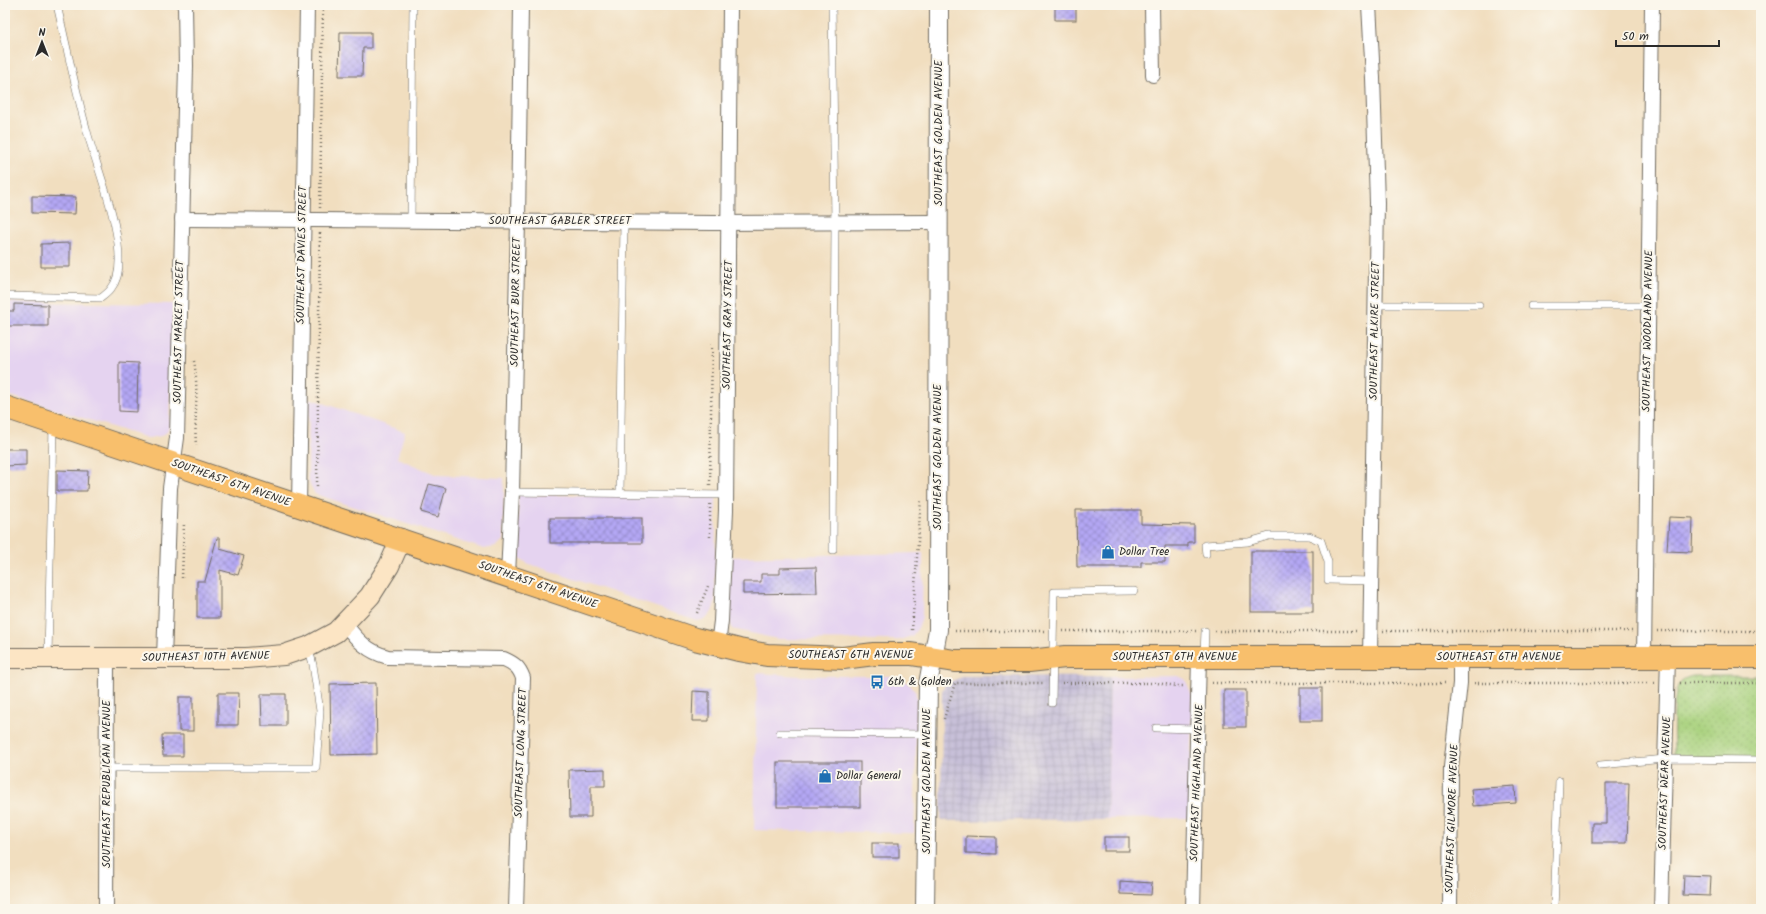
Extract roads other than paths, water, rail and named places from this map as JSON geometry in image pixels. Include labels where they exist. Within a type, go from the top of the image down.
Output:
[{"type":"main road","name":"SOUTHEAST 6TH AVENUE","points":[[5,407],[695,639],[767,655],[843,658],[874,654],[912,654],[955,661],[1029,661],[1053,658],[1202,656],[1761,657]]},
{"type":"main road","name":"SOUTHEAST 10TH AVENUE","points":[[5,658],[107,659],[263,657],[284,655],[308,647],[336,632],[345,624],[378,584],[401,540]]},
{"type":"street","name":"SOUTHEAST MARKET STREET","points":[[164,658],[170,488],[177,438],[186,66],[185,5]]},
{"type":"street","name":"SOUTHEAST DAVIES STREET","points":[[299,506],[307,5]]},
{"type":"street","name":"SOUTHEAST BURR STREET","points":[[508,575],[512,492],[521,5]]},
{"type":"street","name":"SOUTHEAST GRAY STREET","points":[[718,645],[721,621],[726,495],[730,5]]},
{"type":"street","name":"SOUTHEAST GOLDEN AVENUE","points":[[926,909],[928,684],[938,630],[939,5]]},
{"type":"street","points":[[1152,5],[1152,75]]},
{"type":"street","name":"SOUTHEAST ALKIRE STREET","points":[[1369,5],[1377,202],[1370,657]]},
{"type":"street","name":"SOUTHEAST WOODLAND AVENUE","points":[[1644,657],[1652,5]]},
{"type":"street","name":"SOUTHEAST GABLER STREET","points":[[182,219],[729,223],[938,222]]},
{"type":"street","name":"SOUTHEAST LONG STREET","points":[[345,624],[359,642],[372,652],[388,657],[504,659],[516,665],[520,670],[522,678],[522,691],[516,909]]},
{"type":"street","name":"SOUTHEAST HIGHLAND AVENUE","points":[[1193,909],[1199,684],[1202,656]]},
{"type":"street","name":"SOUTHEAST GILMORE AVENUE","points":[[1450,909],[1451,767],[1460,683],[1460,657]]},
{"type":"street","name":"SOUTHEAST WEAR AVENUE","points":[[1661,909],[1668,657]]},
{"type":"street","name":"SOUTHEAST REPUBLICAN AVENUE","points":[[106,909],[108,768],[107,659]]},
{"type":"lane","points":[[5,296],[101,298],[112,290],[118,276],[118,253],[112,215],[88,136],[57,5]]},
{"type":"lane","points":[[411,221],[413,5]]},
{"type":"lane","points":[[832,5],[835,222],[833,550]]},
{"type":"lane","points":[[620,493],[624,222]]},
{"type":"lane","points":[[1375,305],[1479,305]]},
{"type":"lane","points":[[1531,306],[1648,306]]},
{"type":"lane","points":[[48,658],[53,423]]},
{"type":"lane","points":[[512,492],[726,495]]},
{"type":"lane","points":[[1206,554],[1205,545],[1248,542],[1269,536],[1309,536],[1321,541],[1328,562],[1328,580],[1370,580]]},
{"type":"lane","points":[[1052,703],[1054,592],[1134,591]]},
{"type":"lane","points":[[1202,656],[1205,631]]},
{"type":"lane","points":[[108,768],[316,768],[320,711],[313,665],[308,647]]},
{"type":"lane","points":[[1156,728],[1198,729]]},
{"type":"lane","points":[[780,733],[927,734]]},
{"type":"lane","points":[[1600,765],[1665,759],[1761,760]]},
{"type":"lane","points":[[1554,909],[1559,781]]},
{"type":"place","name":"Dollar Tree","points":[[1108,552]]},
{"type":"place","name":"6th & Golden","points":[[877,682]]},
{"type":"place","name":"Dollar General","points":[[825,776]]}]
